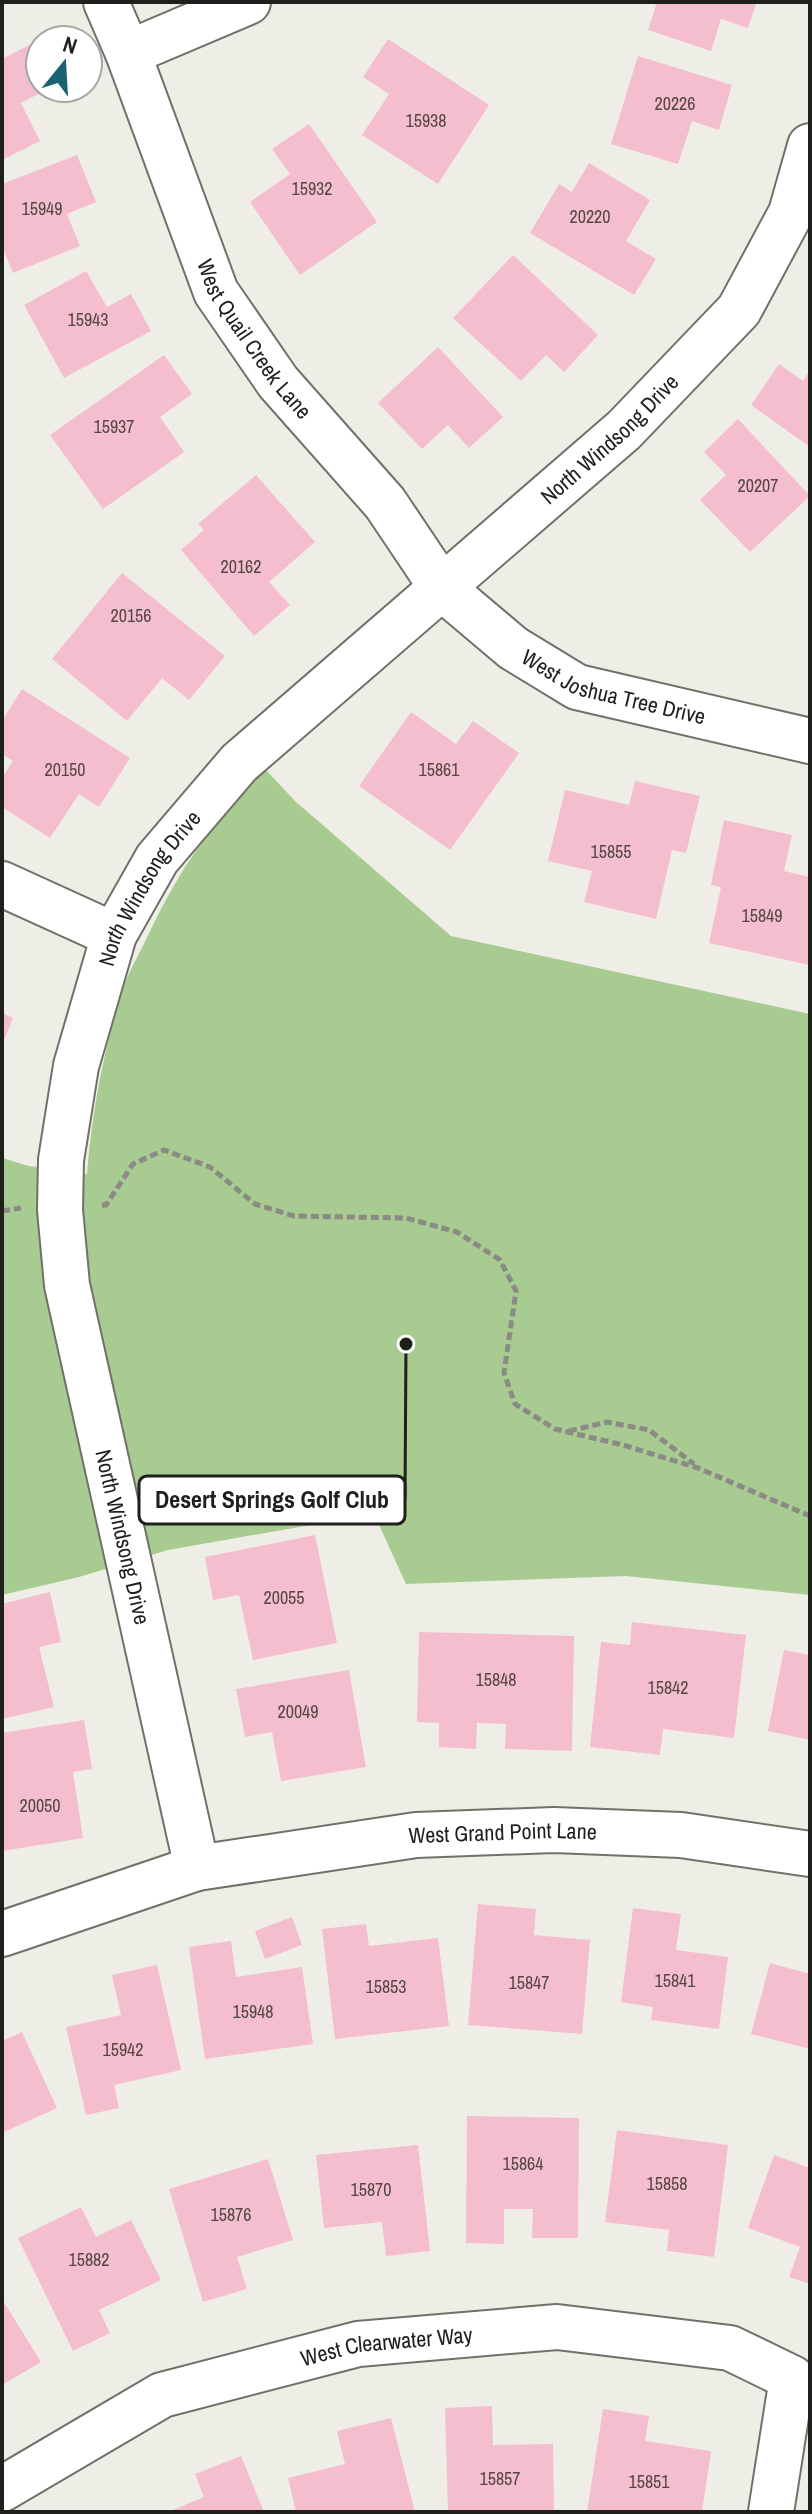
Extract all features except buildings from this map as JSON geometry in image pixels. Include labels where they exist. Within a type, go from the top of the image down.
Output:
[{"type":"street","name":"West Quail Creek Lane","points":[[106,2],[128,53],[216,292],[278,382],[385,503],[442,588]]},
{"type":"street","points":[[128,53],[248,2]]},
{"type":"street","name":"North Windsong Drive","points":[[197,1868],[67,1285],[60,1210],[61,1160],[76,1066],[114,935],[157,859],[239,763],[624,430],[739,310],[791,213],[810,146]]},
{"type":"street","name":"West Joshua Tree Drive","points":[[442,588],[513,648],[577,687],[810,741]]},
{"type":"street","points":[[2,884],[114,935]]},
{"type":"street","name":"West Grand Point Lane","points":[[2,1934],[197,1868],[416,1835],[554,1830],[681,1835],[810,1854]]},
{"type":"street","name":"West Clearwater Way","points":[[2,2489],[162,2395],[358,2344],[557,2327],[730,2348],[792,2378],[771,2512]]},
{"type":"path","points":[[2,1211],[18,1207],[60,1210],[106,1205],[133,1164],[164,1150],[210,1167],[255,1204],[294,1216],[406,1218],[457,1232],[500,1260],[516,1291],[504,1373],[515,1404],[555,1429],[623,1445],[698,1468],[810,1516]]},
{"type":"path","points":[[568,1432],[607,1422],[649,1430],[698,1468]]},
{"type":"green space","points":[[265,769],[295,801],[451,936],[810,1014],[810,1595],[626,1576],[406,1584],[374,1514],[168,1550],[79,1577],[2,1595],[2,1158],[29,1166],[87,1174],[99,1083],[126,981],[168,896],[196,851],[228,809]]},
{"type":"place","name":"Desert Springs Golf Club","points":[[406,1344]]}]
